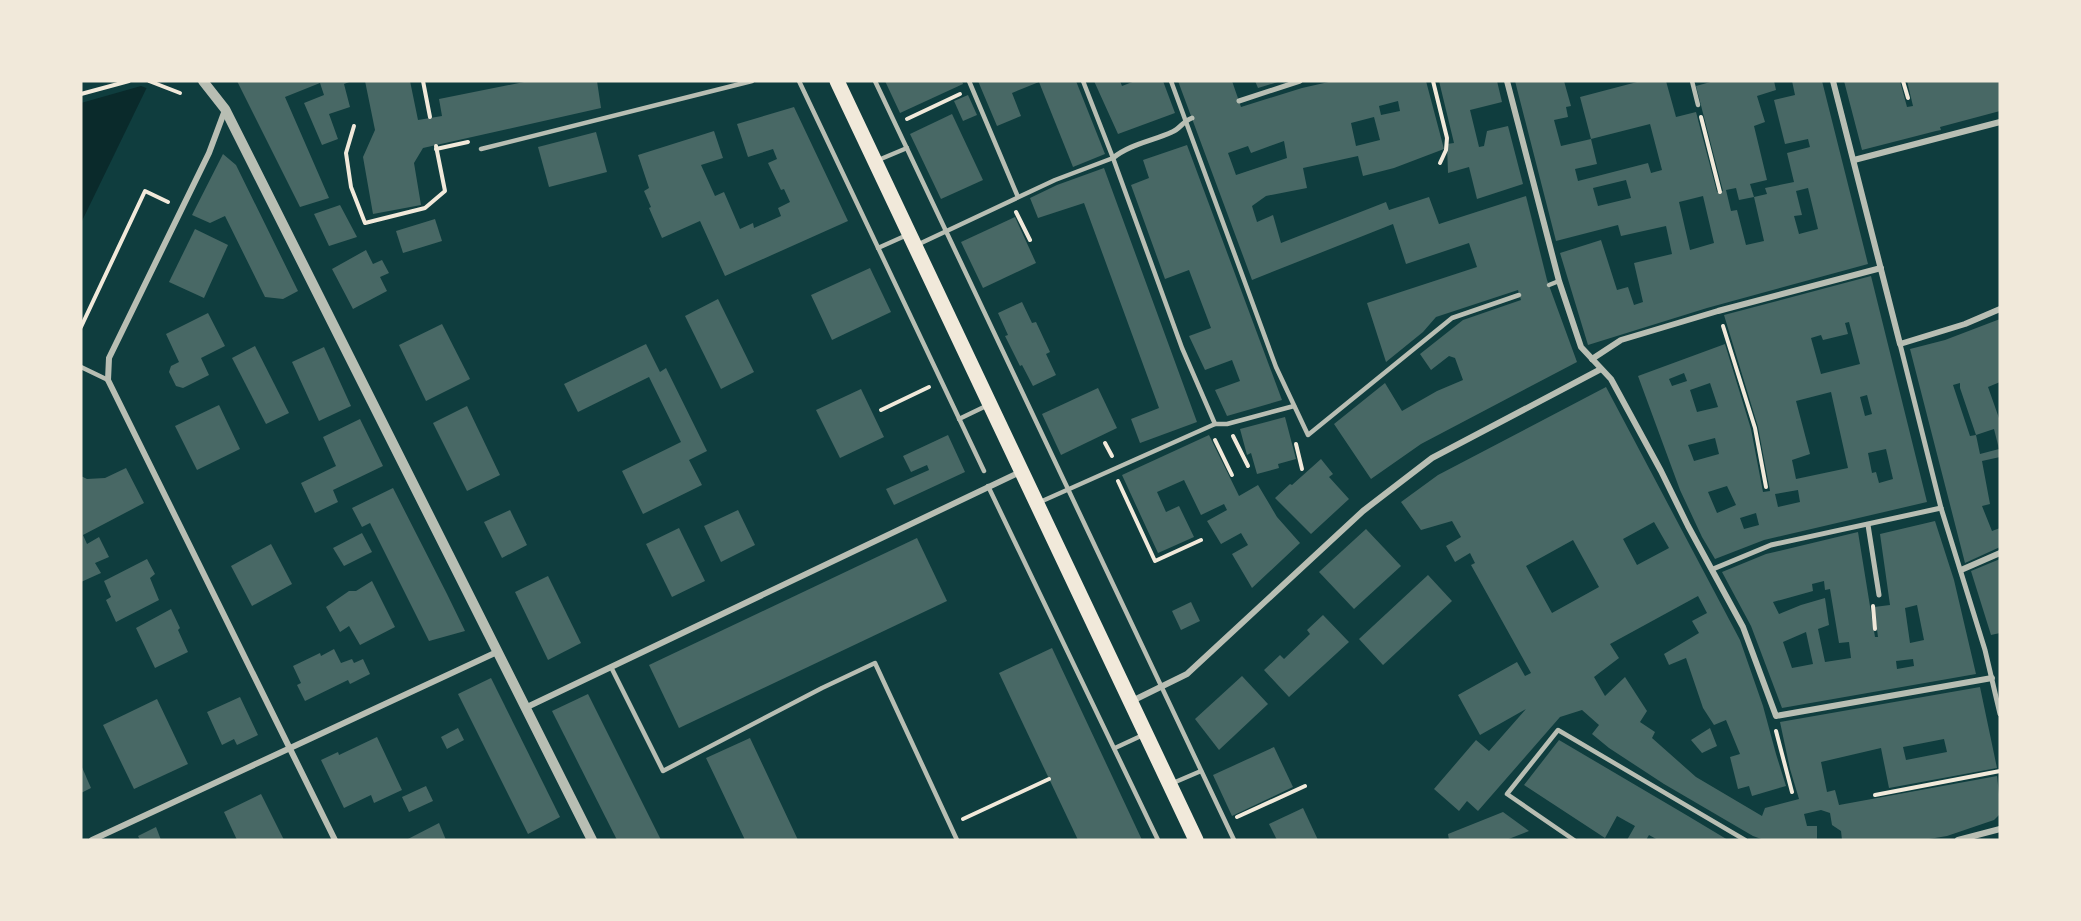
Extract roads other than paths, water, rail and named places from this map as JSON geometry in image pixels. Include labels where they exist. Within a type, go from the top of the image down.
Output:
[{"type":"main road","points":[[837,81],[1196,840]]},
{"type":"street","points":[[203,81],[225,109],[592,840]]},
{"type":"street","points":[[1239,101],[1300,81]]},
{"type":"street","points":[[1507,81],[1559,281],[1581,347],[1611,378],[1713,569],[1743,627],[1776,716],[1992,678]]},
{"type":"street","points":[[1833,81],[1941,508],[1992,678],[2000,714]]},
{"type":"street","points":[[225,109],[209,153],[109,358],[108,380],[335,840]]},
{"type":"street","points":[[1113,158],[1121,151],[1176,131],[1185,120],[1192,118]]},
{"type":"street","points":[[1854,160],[2000,122]]},
{"type":"street","points":[[1592,359],[1621,340],[1718,311],[1881,268]]},
{"type":"street","points":[[1900,344],[1965,324],[2000,309]]},
{"type":"street","points":[[1130,702],[1187,674],[1363,511],[1432,458],[1601,369]]},
{"type":"street","points":[[525,708],[1021,472]]},
{"type":"street","points":[[1713,569],[1771,545],[1941,508]]},
{"type":"street","points":[[1868,525],[1879,596]]},
{"type":"street","points":[[1961,570],[2000,553]]},
{"type":"street","points":[[92,840],[497,652]]},
{"type":"street","points":[[1958,840],[2000,830]]},
{"type":"lane","points":[[481,149],[752,81]]},
{"type":"lane","points":[[799,81],[984,471]]},
{"type":"lane","points":[[875,81],[1234,840]]},
{"type":"lane","points":[[969,81],[1018,197]]},
{"type":"lane","points":[[1083,81],[1182,348],[1215,424]]},
{"type":"lane","points":[[1171,81],[1276,367],[1308,435],[1452,318],[1519,295]]},
{"type":"lane","points":[[1692,81],[1698,105]]},
{"type":"lane","points":[[875,161],[907,148]]},
{"type":"lane","points":[[878,248],[946,231],[1055,180],[1113,158]]},
{"type":"lane","points":[[1549,285],[1559,281]]},
{"type":"lane","points":[[81,367],[108,380]]},
{"type":"lane","points":[[959,419],[990,404]]},
{"type":"lane","points":[[1036,503],[1215,424],[1227,424],[1294,406]]},
{"type":"lane","points":[[988,486],[1158,840]]},
{"type":"lane","points":[[611,667],[663,771],[822,687],[875,663],[957,840]]},
{"type":"lane","points":[[1574,840],[1507,794],[1558,730],[1745,840]]},
{"type":"lane","points":[[1115,748],[1145,734]]},
{"type":"lane","points":[[1170,785],[1201,771]]},
{"type":"water","points":[[150,81],[81,223],[81,96]]}]
